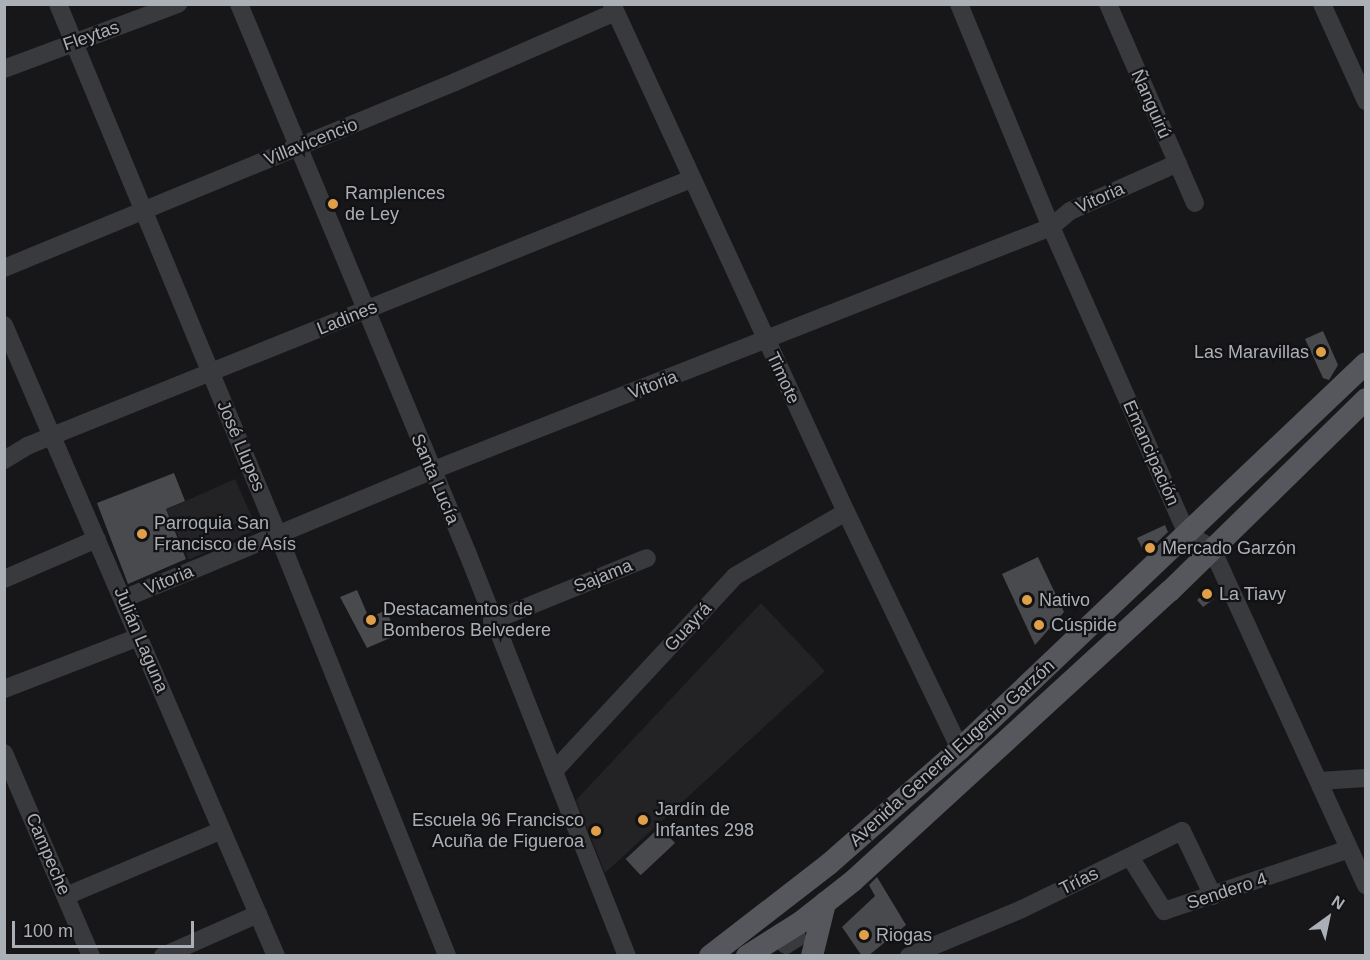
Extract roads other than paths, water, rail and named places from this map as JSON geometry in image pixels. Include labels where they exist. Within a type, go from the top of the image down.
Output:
[{"type":"main road","name":"Avenida General Eugenio Garzón","points":[[710,956],[829,864],[960,749],[1365,363]]},
{"type":"main road","name":"Avenida General Eugenio Garzón","points":[[756,950],[825,903],[990,757],[1212,549],[1365,399]]},
{"type":"main road","points":[[812,956],[825,903]]},
{"type":"street","name":"José Llupes","points":[[58,4],[278,535],[447,956]]},
{"type":"street","name":"Fleytas","points":[[4,69],[73,41],[178,4]]},
{"type":"street","name":"Santa Lucía","points":[[239,4],[300,147],[627,956]]},
{"type":"street","name":"Emancipación","points":[[959,4],[1052,227],[1186,532]]},
{"type":"street","name":"Ñanguirú","points":[[1108,4],[1196,203]]},
{"type":"street","points":[[1322,4],[1365,100]]},
{"type":"street","name":"Villavicencio","points":[[4,268],[300,147],[614,8]]},
{"type":"street","name":"Timote","points":[[614,8],[766,341],[960,749]]},
{"type":"street","name":"Vitoria","points":[[123,599],[431,471],[1052,227],[1070,211],[1178,163]]},
{"type":"street","name":"Ladines","points":[[4,460],[52,436],[691,179]]},
{"type":"street","name":"Julián Laguna","points":[[4,325],[10,351],[52,436],[276,956]]},
{"type":"street","name":"Guayrá","points":[[554,771],[735,576],[846,512]]},
{"type":"street","points":[[1186,532],[1212,549],[1365,885]]},
{"type":"street","points":[[4,579],[97,539]]},
{"type":"street","name":"Sajama","points":[[492,621],[647,558]]},
{"type":"street","points":[[4,689],[139,637]]},
{"type":"street","name":"Campeche","points":[[4,753],[91,956]]},
{"type":"street","points":[[1319,780],[1365,778]]},
{"type":"street","points":[[66,896],[222,830]]},
{"type":"street","name":"Trías","points":[[909,956],[1022,909],[1182,831],[1213,896]]},
{"type":"street","name":"Sendero 4","points":[[1130,856],[1164,911],[1349,849]]},
{"type":"street","points":[[163,956],[258,914]]},
{"type":"street","points":[[756,950],[786,956]]},
{"type":"place","name":"Ramplences de Ley","points":[[333,204]]},
{"type":"place","name":"Las Maravillas","points":[[1321,352]]},
{"type":"place","name":"Parroquia San Francisco de Asís","points":[[142,534]]},
{"type":"place","name":"Mercado Garzón","points":[[1150,548]]},
{"type":"place","name":"La Tiavy","points":[[1207,594]]},
{"type":"place","name":"Nativo","points":[[1027,600]]},
{"type":"place","name":"Destacamentos de Bomberos Belvedere","points":[[371,620]]},
{"type":"place","name":"Cúspide","points":[[1039,625]]},
{"type":"place","name":"Jardín de Infantes 298","points":[[643,820]]},
{"type":"place","name":"Escuela 96 Francisco Acuña de Figueroa","points":[[596,831]]},
{"type":"place","name":"Riogas","points":[[864,935]]}]
